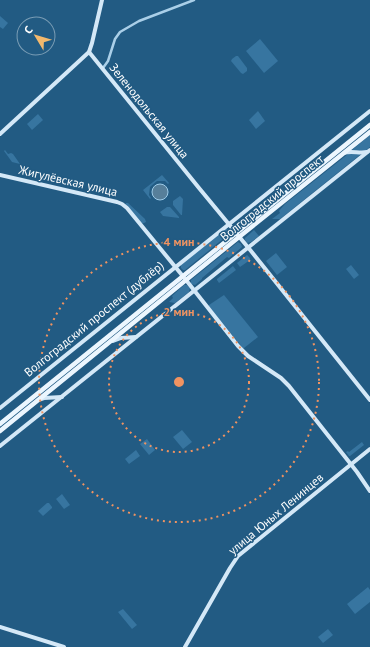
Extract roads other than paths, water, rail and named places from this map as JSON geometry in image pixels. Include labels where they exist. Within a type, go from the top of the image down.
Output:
[{"type":"main road","name":"Волгоградский проспект","points":[[0,424],[185,278],[370,125]]},
{"type":"main road","name":"Волгоградский проспект","points":[[238,235],[370,132]]},
{"type":"main road","name":"Волгоградский проспект","points":[[0,431],[185,278]]},
{"type":"street","points":[[0,134],[89,52],[102,0]]},
{"type":"street","points":[[103,68],[108,61],[115,39],[120,32],[139,21],[194,0]]},
{"type":"street","name":"Зеленодольская улица","points":[[89,52],[248,247]]},
{"type":"street","name":"Волгоградский проспект (дублёр)","points":[[0,408],[370,111]]},
{"type":"street","points":[[362,118],[370,116]]},
{"type":"street","points":[[344,153],[351,151],[362,153],[369,151]]},
{"type":"street","points":[[0,446],[369,151]]},
{"type":"street","name":"Жигулёвская улица","points":[[0,175],[122,204],[185,278],[244,352],[281,378],[289,386],[351,464],[370,491]]},
{"type":"street","points":[[248,247],[370,400]]},
{"type":"street","points":[[109,342],[139,335]]},
{"type":"street","points":[[38,399],[58,398],[62,396]]},
{"type":"street","name":"улица Юных Ленинцев","points":[[185,647],[238,556],[370,449]]},
{"type":"street","points":[[0,627],[64,647]]}]
